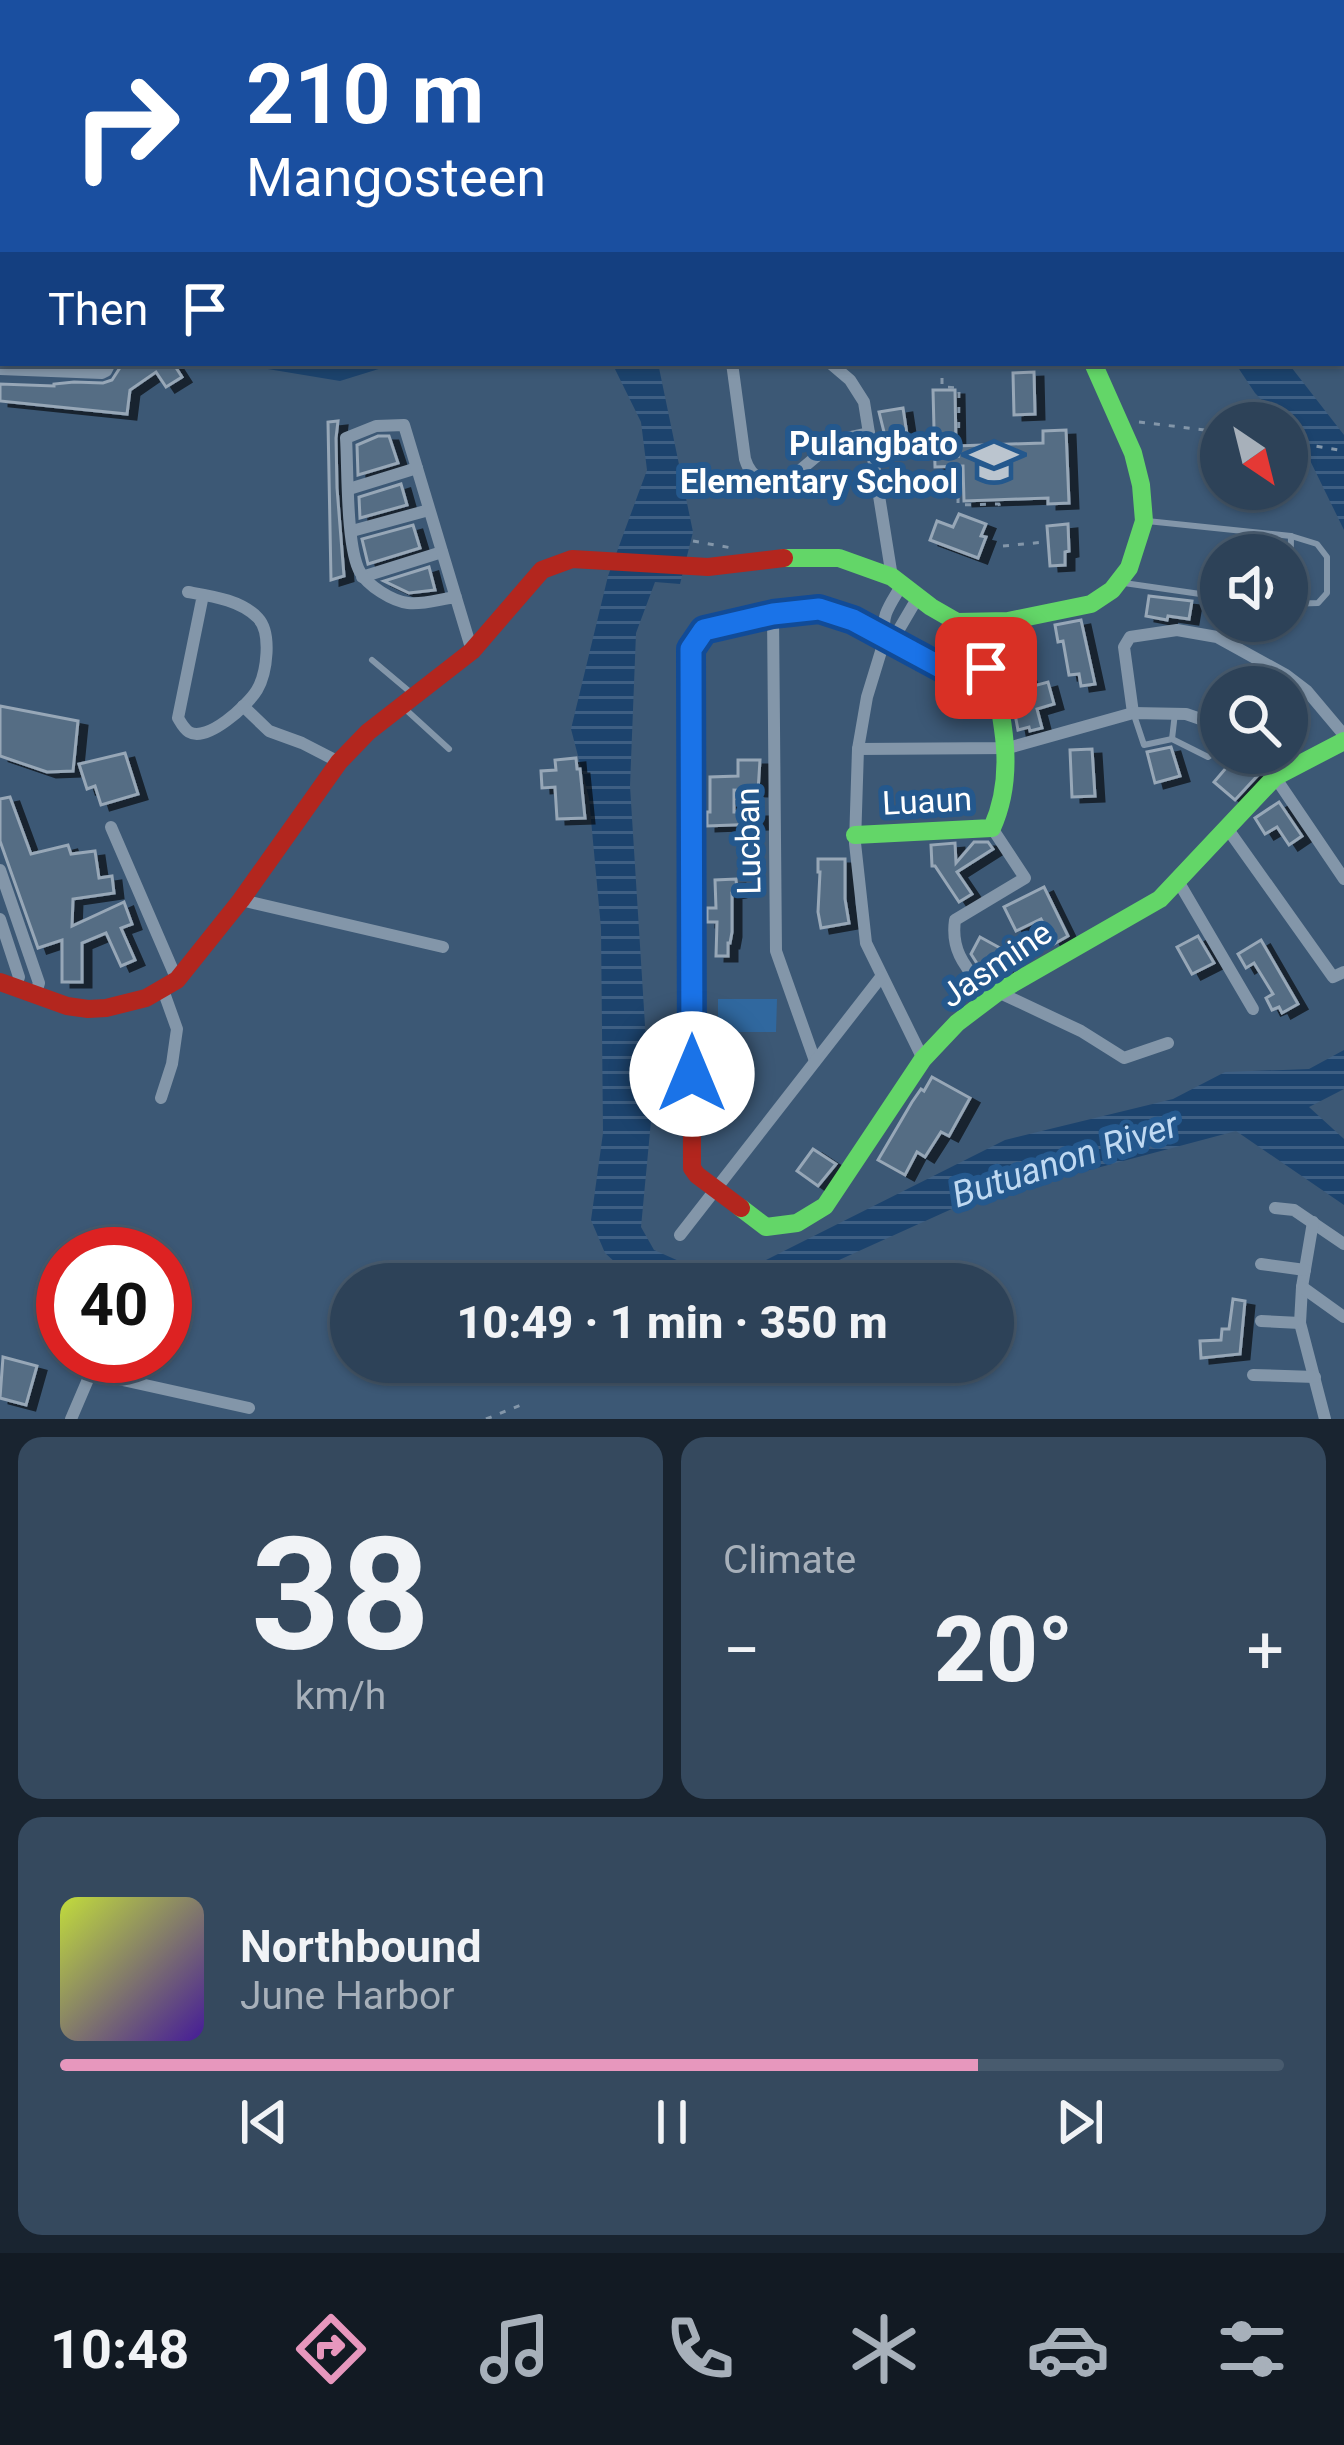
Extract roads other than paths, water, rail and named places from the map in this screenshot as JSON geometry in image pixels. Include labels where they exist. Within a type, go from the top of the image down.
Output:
[{"type":"street","points":[[732,366],[745,459],[758,479],[786,482],[836,440],[869,433]]},
{"type":"street","points":[[834,366],[864,402],[904,587],[898,631],[886,637],[867,697],[858,749],[855,835],[866,943],[922,1059]]},
{"type":"street","points":[[8,985],[88,1009],[127,1004],[170,985],[198,957],[339,762],[368,732],[472,651],[542,570],[572,559],[708,567],[782,558],[839,558],[904,587],[957,622],[988,623],[1090,604],[1119,583],[1138,546],[1144,521],[1133,453],[1095,366]]},
{"type":"street","points":[[0,369],[108,367]]},
{"type":"street","points":[[455,597],[406,603],[362,577],[352,531],[346,439],[376,426],[404,424],[472,651]]},
{"type":"street","points":[[350,489],[417,468]]},
{"type":"street","points":[[352,531],[429,509]]},
{"type":"street","points":[[362,577],[442,552]]},
{"type":"street","points":[[188,592],[203,595],[238,604],[266,628],[256,692],[209,733],[191,734],[178,718],[203,595]]},
{"type":"street","points":[[717,1188],[692,1168],[691,649],[704,630],[819,609],[886,637]]},
{"type":"street","name":"Lucban","points":[[773,614],[776,951],[815,1061]]},
{"type":"street","points":[[1133,713],[1126,642],[1130,637],[1177,630],[1217,637],[1286,674],[1307,691],[1344,738]]},
{"type":"street","name":"Luaun","points":[[855,835],[992,828],[999,815],[1008,748],[993,674],[986,668],[942,668],[886,637]]},
{"type":"street","points":[[243,706],[268,731],[339,762]]},
{"type":"street","points":[[858,749],[1008,748],[1133,713],[1186,713],[1200,718]]},
{"type":"street","name":"Jasmine","points":[[717,1188],[766,1227],[797,1223],[825,1206],[922,1059],[957,1023],[994,995],[1160,899],[1275,778],[1344,738]]},
{"type":"street","points":[[1272,774],[1344,879]]},
{"type":"street","points":[[112,826],[170,985],[177,1030],[161,1097]]},
{"type":"street","points":[[992,828],[1024,878],[955,920],[952,940],[962,962],[994,995],[1081,1031],[1124,1058],[1168,1043]]},
{"type":"street","points":[[1227,828],[1333,977],[1344,972]]},
{"type":"street","points":[[0,870],[39,983],[35,994]]},
{"type":"street","points":[[1178,880],[1253,1009]]},
{"type":"street","points":[[241,900],[443,947]]},
{"type":"street","points":[[0,919],[19,977],[8,985]]},
{"type":"street","points":[[680,1235],[880,976]]},
{"type":"street","points":[[1275,1208],[1294,1210],[1344,1244]]},
{"type":"street","points":[[1313,1222],[1300,1323],[1325,1419]]},
{"type":"street","points":[[1261,1264],[1305,1270]]},
{"type":"street","points":[[1302,1287],[1344,1317]]},
{"type":"street","points":[[1262,1322],[1300,1323]]},
{"type":"street","points":[[1253,1375],[1315,1377]]},
{"type":"street","points":[[71,1419],[87,1383]]},
{"type":"street","points":[[136,1383],[249,1408]]},
{"type":"lane","points":[[1144,521],[1271,534]]},
{"type":"lane","points":[[1308,541],[1317,544],[1327,557],[1327,592],[1308,605]]},
{"type":"lane","points":[[1119,583],[1200,594]]},
{"type":"lane","points":[[372,660],[448,748]]},
{"type":"lane","points":[[1133,713],[1144,745],[1172,739],[1200,753]]},
{"type":"lane","points":[[1172,739],[1175,713]]},
{"type":"water","points":[[249,366],[388,366],[340,381]]},
{"type":"water","points":[[613,366],[659,366],[693,532],[680,584],[655,582],[636,633],[630,786],[651,1121],[641,1227],[654,1250],[683,1263],[616,1263],[605,1253],[591,1220],[603,1133],[601,928],[589,798],[571,729],[608,576],[647,470],[641,422]]},
{"type":"water","points":[[1237,366],[1290,366],[1344,435],[1344,530],[1308,456],[1308,402],[1264,402]]},
{"type":"water","name":"Butuanon River","points":[[1344,1050],[1344,1089],[1309,1107],[1344,1139],[1344,1205],[1236,1131],[965,1203],[832,1263],[743,1263],[766,1260],[1005,1140],[1173,1099],[1225,1072],[1309,1069]]},
{"type":"place","name":"Pulangbato Elementary School","points":[[994,462]]}]
